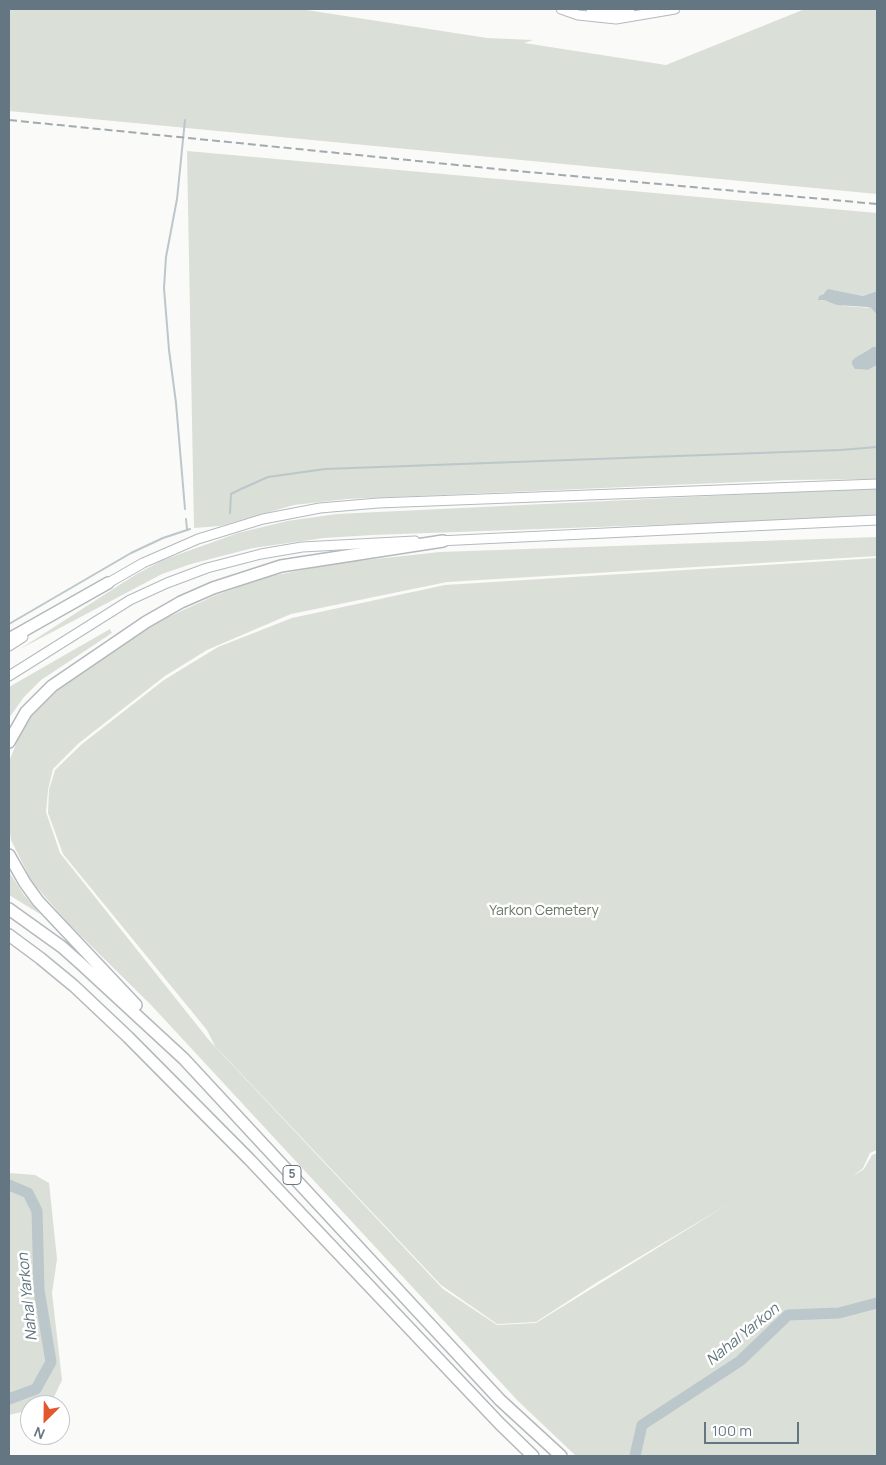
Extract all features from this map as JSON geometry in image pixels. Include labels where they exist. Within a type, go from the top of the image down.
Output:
[{"type":"highway","points":[[9,742],[26,712],[52,686],[146,622],[181,602],[219,586],[281,566],[443,541]]},
{"type":"highway","points":[[9,639],[108,583]]},
{"type":"highway","points":[[9,855],[38,901],[184,1059]]},
{"type":"highway","name":"5","points":[[9,910],[62,947],[184,1059],[500,1400],[561,1456]]},
{"type":"highway","name":"5","points":[[9,936],[74,986],[128,1037],[250,1160],[473,1396],[534,1456]]},
{"type":"main road","points":[[561,9],[578,15],[614,15],[675,9]]},
{"type":"main road","points":[[591,9],[614,15],[630,9]]},
{"type":"main road","points":[[9,646],[143,563],[198,540],[263,519],[320,508],[371,503],[877,482]]},
{"type":"main road","points":[[9,676],[130,600],[207,568],[261,554],[302,547],[391,542],[877,521]]},
{"type":"green space","points":[[9,9],[300,9],[487,38],[533,40],[524,43],[666,65],[805,9],[877,9],[877,194],[9,111]]},
{"type":"green space","points":[[187,151],[877,213],[877,291],[863,296],[832,290],[822,295],[824,300],[845,306],[871,308],[877,315],[877,347],[869,349],[856,357],[855,369],[868,370],[877,365],[877,479],[789,480],[347,499],[294,505],[220,526],[194,528]]},
{"type":"green space","points":[[877,488],[877,517],[372,535],[324,538],[253,548],[191,564],[162,574],[20,649],[135,575],[163,560],[238,533],[287,521],[337,514]]},
{"type":"green space","name":"Yarkon Cemetery","points":[[877,537],[877,556],[447,582],[291,614],[207,650],[165,676],[79,743],[53,769],[48,790],[46,812],[60,853],[208,1039],[443,1289],[497,1325],[536,1323],[730,1203],[596,1283],[536,1322],[497,1324],[441,1285],[215,1046],[207,1030],[63,854],[48,813],[49,790],[55,770],[82,744],[164,680],[218,647],[292,618],[445,585],[877,558],[877,1150],[870,1153],[863,1168],[853,1176],[864,1169],[872,1155],[877,1153],[877,1456],[576,1456],[518,1401],[152,1006],[69,924],[32,882],[11,840],[9,827],[10,759],[24,724],[38,707],[63,685],[95,662],[151,625],[216,595],[271,576],[338,563],[440,552]]},
{"type":"green space","points":[[110,629],[112,633],[41,680],[24,697],[9,718],[9,687]]},
{"type":"green space","points":[[9,872],[24,895],[40,914],[9,895]]},
{"type":"green space","points":[[9,1173],[35,1175],[49,1183],[57,1259],[52,1293],[62,1380],[55,1395],[20,1395],[20,1412],[9,1415]]},
{"type":"shaded area","points":[[828,289],[863,296],[877,291],[877,315],[871,308],[837,305],[824,300],[818,300],[819,296]]},
{"type":"shaded area","points":[[873,347],[877,347],[877,365],[868,370],[855,369],[852,361]]},
{"type":"waterway","points":[[185,120],[177,199],[166,257],[164,288],[185,509]]},
{"type":"waterway","points":[[230,513],[231,494],[241,489],[268,477],[325,469],[840,450],[877,447]]},
{"type":"waterway","points":[[186,519],[187,529]]},
{"type":"waterway","points":[[9,624],[131,553],[163,538],[190,529]]},
{"type":"waterway","name":"Nahal Yarkon","points":[[9,1185],[28,1193],[37,1211],[39,1290],[51,1362],[36,1389],[9,1399]]},
{"type":"waterway","name":"Nahal Yarkon","points":[[635,1456],[642,1425],[740,1361],[788,1315],[839,1313],[877,1303]]},
{"type":"railway","points":[[9,120],[507,170],[877,204]]}]
